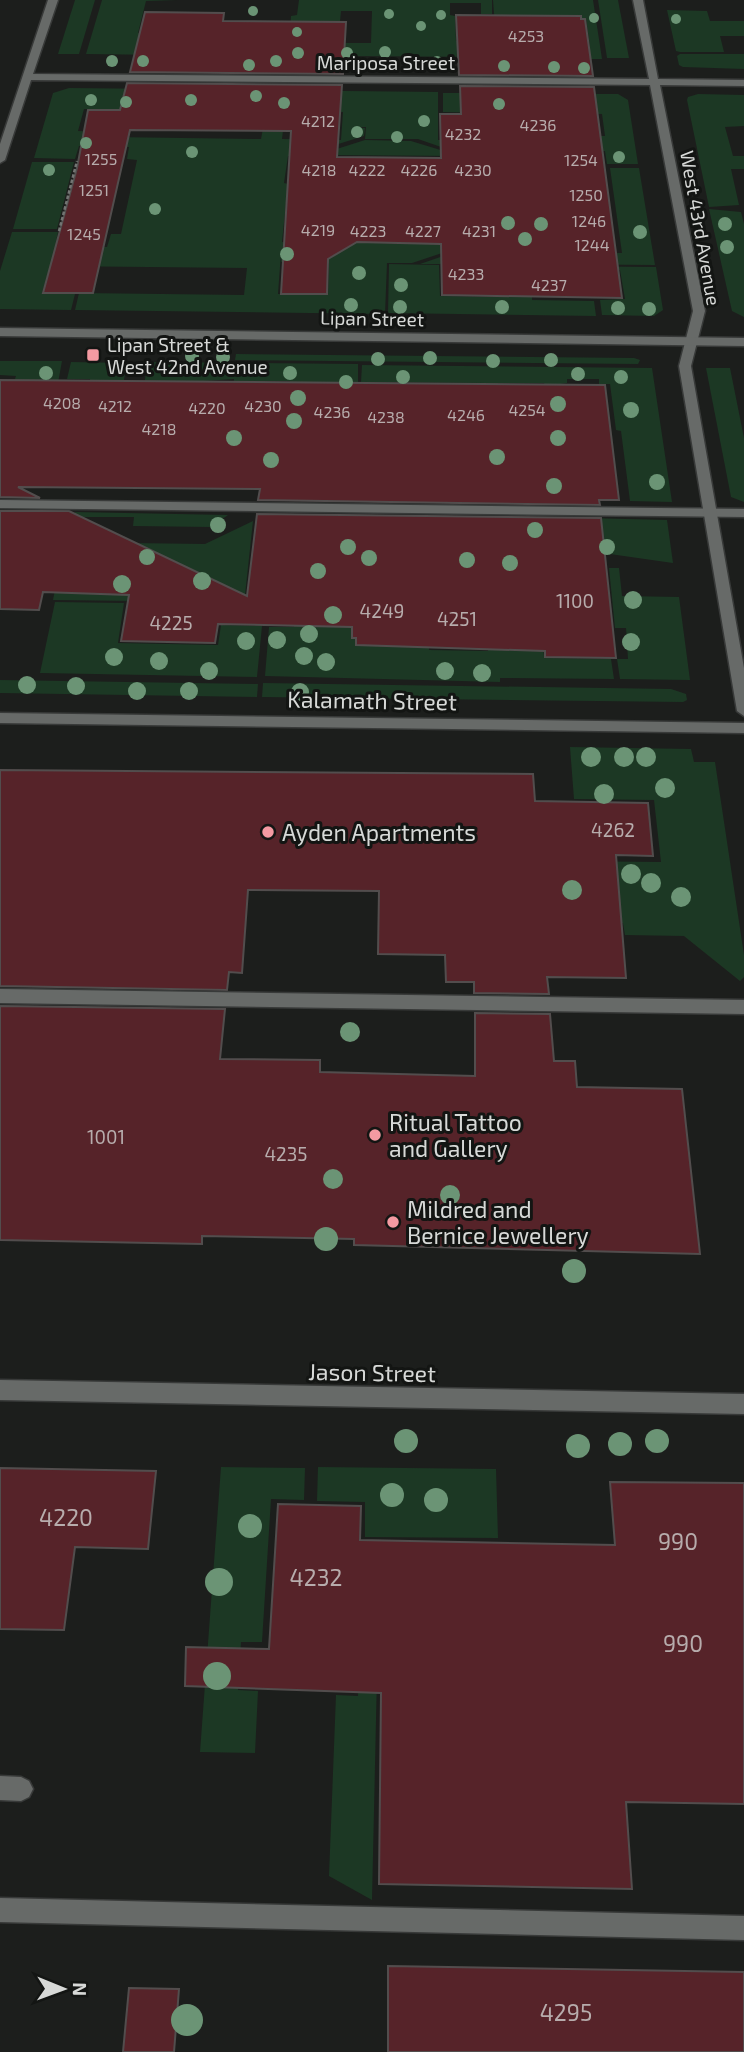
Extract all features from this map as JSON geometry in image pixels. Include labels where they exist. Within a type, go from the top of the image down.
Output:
[{"type":"street","points":[[0,160],[53,0]]},
{"type":"street","name":"West 43rd Avenue","points":[[638,0],[699,311],[685,366],[744,711]]},
{"type":"street","name":"Mariposa Street","points":[[28,77],[744,83]]},
{"type":"street","name":"Lipan Street","points":[[0,332],[744,342]]},
{"type":"street","points":[[0,504],[744,513]]},
{"type":"street","name":"Kalamath Street","points":[[0,718],[744,728]]},
{"type":"street","points":[[0,996],[744,1007]]},
{"type":"street","name":"Jason Street","points":[[0,1390],[744,1404]]},
{"type":"street","points":[[0,1910],[744,1928]]},
{"type":"path","points":[[59,231],[77,161]]},
{"type":"green space","points":[[75,0],[95,0],[79,54],[58,54]]},
{"type":"green space","points":[[102,0],[177,0],[146,1],[138,33],[171,34],[165,55],[86,54]]},
{"type":"green space","points":[[299,0],[492,0],[492,14],[481,14],[481,3],[450,3],[450,15],[455,16],[456,41],[493,41],[494,57],[343,56],[344,43],[371,43],[372,11],[341,11],[339,32],[290,32],[291,16],[297,15]]},
{"type":"green space","points":[[493,0],[593,0],[602,59],[577,59],[582,47],[590,47],[586,19],[582,19],[581,15],[552,15],[551,18],[496,39]]},
{"type":"green space","points":[[598,0],[618,0],[629,58],[607,58]]},
{"type":"green space","points":[[667,10],[707,11],[710,21],[744,21],[744,36],[720,36],[724,52],[676,51]]},
{"type":"green space","points":[[744,54],[744,69],[683,67],[679,65],[677,56]]},
{"type":"green space","points":[[69,88],[165,89],[161,109],[84,109],[78,131],[111,132],[110,137],[261,139],[266,113],[285,114],[282,139],[341,140],[343,112],[264,111],[168,89],[438,92],[438,140],[498,141],[497,113],[443,112],[443,93],[539,93],[535,296],[532,300],[594,301],[596,316],[388,313],[389,264],[439,265],[440,296],[493,297],[491,264],[420,264],[478,244],[467,156],[418,139],[365,139],[366,127],[353,127],[365,128],[364,136],[300,156],[288,156],[284,183],[288,184],[282,242],[469,244],[412,263],[387,263],[385,314],[75,310],[79,293],[244,295],[247,268],[50,266],[42,293],[75,294],[71,310],[0,309],[0,271],[12,232],[58,232],[55,247],[107,247],[111,234],[121,234],[137,160],[127,159],[129,147],[79,146],[75,159],[34,158],[53,93]],"holes":[[[281,253],[281,262],[329,263],[328,294],[278,294]]]},
{"type":"green space","points":[[546,94],[618,94],[628,100],[638,164],[607,164],[605,151],[559,151],[593,136],[605,136],[602,114],[548,113]]},
{"type":"green space","points":[[698,94],[744,95],[744,126],[725,127],[733,156],[744,156],[744,169],[731,169],[739,205],[709,207],[687,100],[688,97]]},
{"type":"green space","points":[[365,140],[411,141],[460,156],[318,155]]},
{"type":"green space","points":[[32,162],[74,162],[57,229],[13,229]]},
{"type":"green space","points":[[610,168],[639,168],[655,265],[535,264],[567,253],[622,253]]},
{"type":"green space","points":[[709,209],[741,212],[744,224],[744,317],[732,311]]},
{"type":"green space","points":[[535,266],[656,267],[663,310],[654,316],[602,315],[600,300],[625,299],[620,270],[536,269]]},
{"type":"green space","points":[[236,354],[640,360],[638,364],[235,360]]},
{"type":"green space","points":[[0,361],[62,361],[58,383],[14,382],[16,376],[0,375]]},
{"type":"green space","points":[[71,362],[127,363],[123,385],[90,383],[90,379],[67,379]]},
{"type":"green space","points":[[148,362],[358,364],[358,385],[286,432],[290,381],[265,381],[230,421],[234,379],[144,385]]},
{"type":"green space","points":[[362,365],[652,368],[672,502],[630,501],[621,431],[616,430],[610,384],[599,384],[599,379],[567,379],[567,383],[560,384],[565,431],[544,383],[498,383],[500,431],[487,430],[484,383],[361,382]]},
{"type":"green space","points":[[706,368],[730,368],[744,438],[744,502],[731,497]]},
{"type":"green space","points":[[75,512],[228,515],[211,527],[133,526],[134,517],[78,517],[68,548]]},
{"type":"green space","points":[[545,517],[667,520],[673,563],[547,545]]},
{"type":"green space","points":[[253,521],[242,623],[223,602],[53,600],[63,550],[129,543],[205,544]]},
{"type":"green space","points":[[428,546],[429,650],[488,651],[486,587],[539,587],[544,658],[611,659],[614,679],[500,678],[500,682],[265,676],[269,627],[294,627],[299,561]]},
{"type":"green space","points":[[609,568],[619,568],[622,596],[679,597],[690,680],[620,679],[617,659],[628,659],[626,628],[615,628]]},
{"type":"green space","points":[[55,602],[124,603],[118,643],[218,645],[221,625],[262,626],[257,677],[40,673]]},
{"type":"green space","points":[[0,680],[258,684],[257,697],[0,693]]},
{"type":"green space","points":[[263,683],[671,689],[686,694],[687,700],[262,697]]},
{"type":"green space","points":[[570,747],[691,749],[694,762],[715,762],[744,955],[744,977],[740,981],[684,936],[625,935],[623,923],[561,922],[557,861],[661,862],[654,800],[574,799]]},
{"type":"green space","points":[[221,1467],[305,1468],[304,1500],[271,1499],[262,1642],[241,1642],[238,1690],[258,1691],[255,1753],[200,1752]]},
{"type":"green space","points":[[318,1467],[496,1469],[498,1538],[365,1537],[365,1502],[317,1501]]},
{"type":"green space","points":[[362,1540],[380,1540],[372,1900],[329,1876],[336,1695],[358,1696]]},
{"type":"building","points":[[145,12],[224,13],[223,21],[346,22],[343,74],[130,72]]},
{"type":"building","points":[[456,15],[581,16],[581,19],[585,19],[593,76],[459,75]]},
{"type":"building","points":[[127,83],[342,85],[337,157],[441,158],[440,114],[461,114],[460,86],[594,87],[622,298],[442,295],[441,244],[357,242],[328,259],[327,294],[281,294],[291,131],[130,130],[93,293],[43,293],[77,168],[88,110],[120,110]]},
{"type":"building","points":[[0,380],[605,385],[619,500],[599,500],[600,505],[258,500],[260,489],[18,487],[40,498],[0,497]]},
{"type":"building","points":[[0,511],[69,511],[247,596],[257,514],[601,518],[616,658],[545,657],[545,651],[356,645],[356,638],[352,638],[352,627],[218,624],[215,643],[121,641],[129,595],[43,592],[39,610],[0,609]]},
{"type":"building","name":"Ayden Apartments","points":[[0,770],[533,774],[535,801],[648,803],[653,856],[616,855],[626,978],[547,977],[549,994],[474,993],[474,982],[446,982],[445,955],[378,954],[379,891],[248,890],[242,973],[229,972],[227,990],[0,986]]},
{"type":"building","points":[[0,1006],[225,1009],[220,1059],[320,1060],[320,1072],[475,1076],[475,1013],[550,1014],[554,1061],[575,1061],[577,1087],[682,1089],[700,1254],[354,1245],[354,1239],[202,1236],[202,1244],[0,1240]]},
{"type":"building","points":[[0,1468],[156,1471],[148,1549],[75,1547],[64,1630],[0,1629]]},
{"type":"building","points":[[610,1482],[744,1483],[744,1804],[626,1802],[632,1889],[379,1884],[381,1693],[185,1686],[186,1647],[269,1649],[278,1504],[361,1506],[360,1540],[615,1545]]},
{"type":"building","points":[[388,1966],[744,1972],[744,2052],[388,2052]]},
{"type":"building","points":[[129,1988],[179,1989],[174,2052],[123,2052]]},
{"type":"place","name":"Lipan Street & West 42nd Avenue","points":[[93,355]]},
{"type":"place","name":"Ayden Apartments","points":[[268,832]]},
{"type":"place","name":"Ritual Tattoo and Gallery","points":[[375,1135]]},
{"type":"place","name":"Mildred and Bernice Jewellery","points":[[393,1222]]}]
